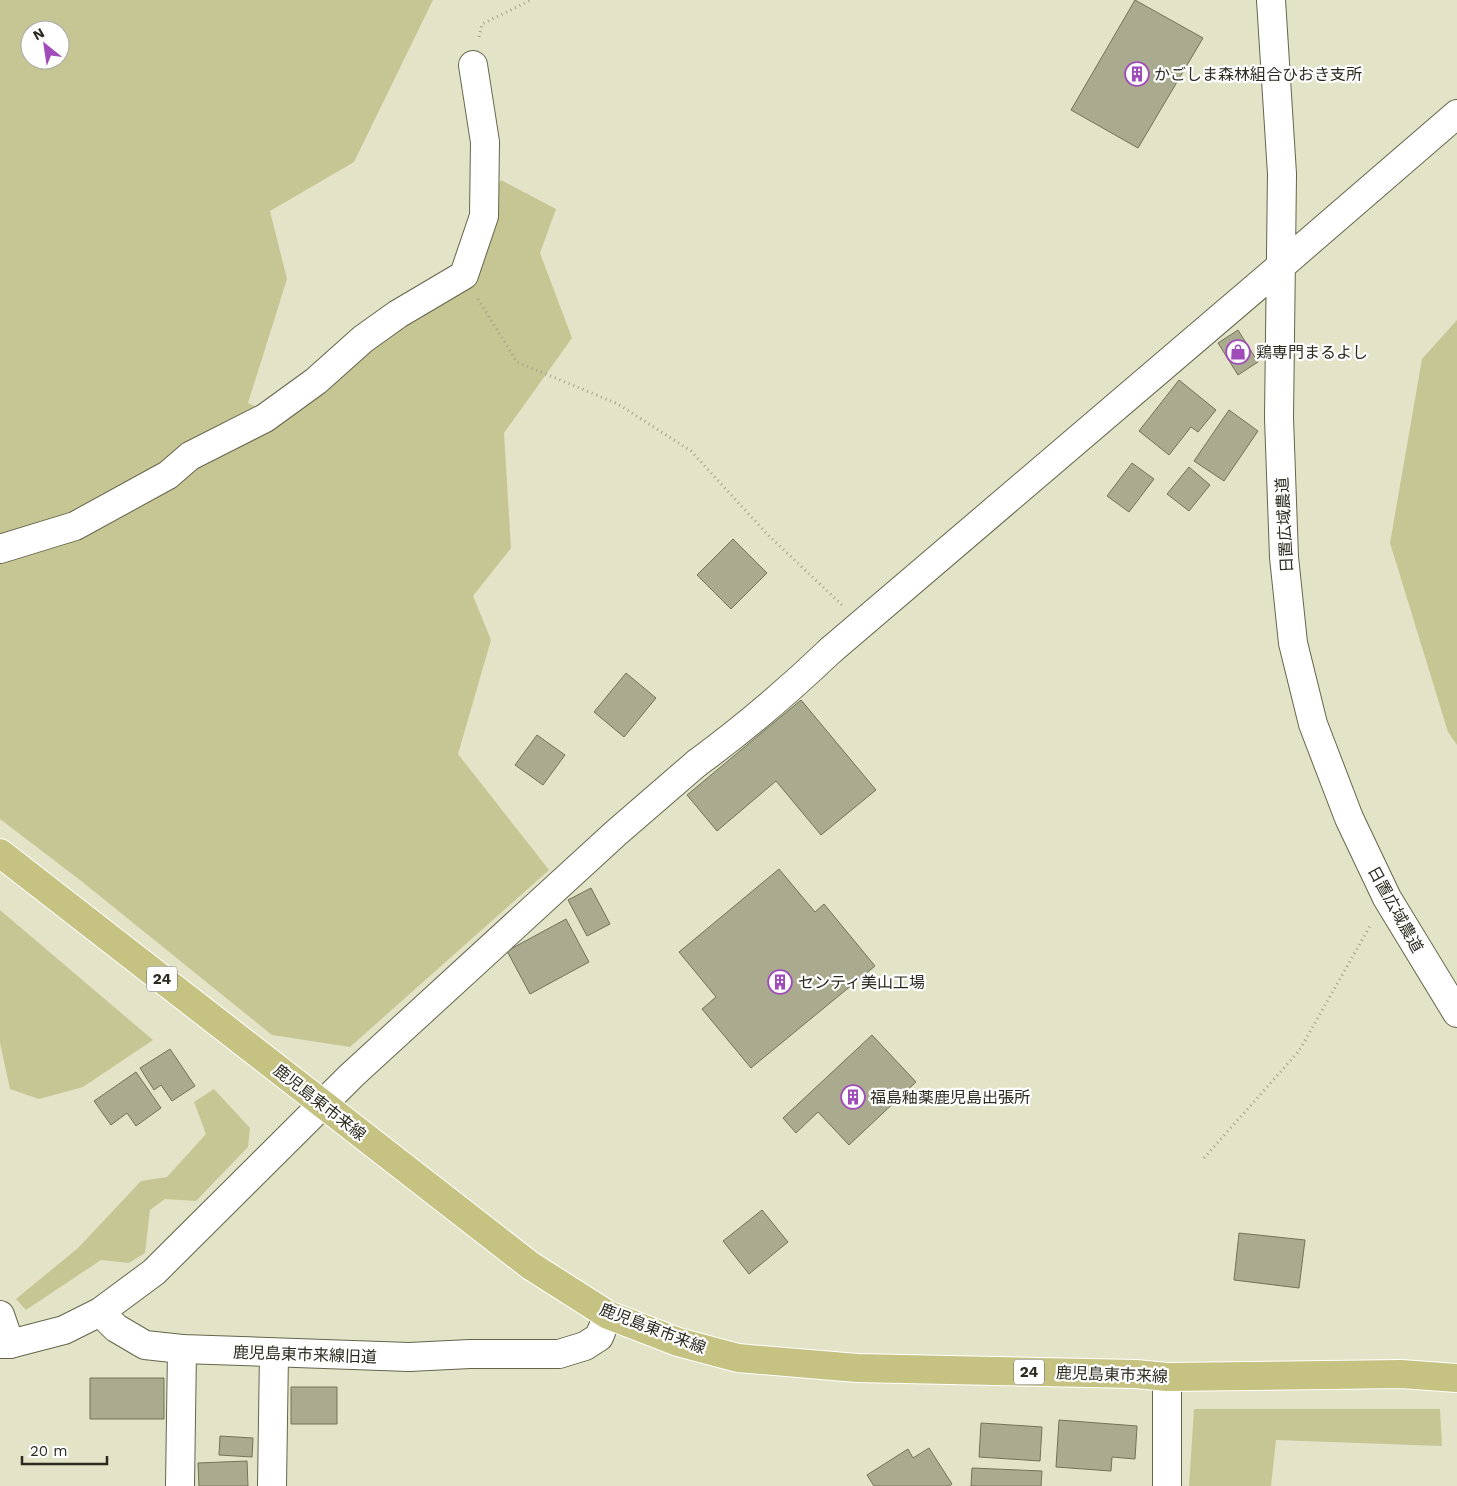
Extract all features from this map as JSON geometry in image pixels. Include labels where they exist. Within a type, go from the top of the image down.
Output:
[{"type":"main road","name":"鹿児島東市来線","points":[[0,853],[531,1266],[608,1315],[678,1342],[738,1358],[857,1368],[1136,1374],[1166,1377],[1401,1374],[1457,1378]]},
{"type":"street","name":"日置広域農道","points":[[1271,0],[1282,174],[1280,448],[1284,557],[1294,643],[1313,724],[1349,818],[1387,898],[1457,1013]]},
{"type":"street","points":[[0,549],[75,526],[168,476],[190,456],[265,418],[316,381],[363,339],[398,314],[464,274],[484,216],[485,142],[473,65]]},
{"type":"street","points":[[0,1315],[5,1344],[64,1330],[100,1312],[154,1272],[352,1075],[609,839],[698,763],[740,732],[796,684],[862,623],[1457,114]]},
{"type":"street","name":"鹿児島東市来線旧道","points":[[100,1312],[116,1328],[146,1345],[182,1350],[409,1357],[470,1354],[559,1354],[585,1346],[599,1338],[608,1315]]},
{"type":"street","points":[[180,1486],[182,1350]]},
{"type":"street","points":[[272,1486],[274,1353]]},
{"type":"street","points":[[1166,1377],[1167,1486]]},
{"type":"path","points":[[473,65],[482,24],[531,0]]},
{"type":"path","points":[[464,274],[517,362],[618,404],[691,451],[767,534],[862,623]]},
{"type":"path","points":[[1204,1158],[1298,1051],[1387,898]]},
{"type":"green space","points":[[0,0],[433,0],[354,162],[270,211],[287,279],[248,403],[283,418],[451,275],[501,180],[556,209],[540,253],[572,338],[504,433],[511,548],[473,596],[491,640],[458,754],[549,870],[350,1047],[272,1035],[80,880],[0,819]]},
{"type":"green space","points":[[1457,320],[1457,745],[1448,732],[1390,543],[1422,359]]},
{"type":"green space","points":[[0,910],[153,1040],[83,1087],[39,1099],[10,1089],[0,1043]]},
{"type":"green space","points":[[214,1089],[250,1128],[248,1147],[196,1201],[165,1199],[150,1210],[145,1253],[129,1263],[101,1260],[26,1310],[16,1299],[78,1248],[141,1181],[167,1177],[206,1134],[194,1102]]},
{"type":"green space","points":[[1194,1409],[1440,1409],[1442,1446],[1276,1440],[1271,1486],[1189,1486]]},
{"type":"building","name":"かごしま森林組合ひおき支所","points":[[1135,0],[1203,38],[1138,148],[1071,110]]},
{"type":"building","name":"鶏専門まるよし","points":[[1238,330],[1258,362],[1238,375],[1218,343]]},
{"type":"building","points":[[1179,380],[1216,410],[1198,432],[1191,427],[1169,455],[1139,431]]},
{"type":"building","points":[[1229,410],[1258,431],[1224,481],[1194,461]]},
{"type":"building","points":[[1132,463],[1154,479],[1129,512],[1107,496]]},
{"type":"building","points":[[1189,467],[1210,485],[1189,511],[1167,494]]},
{"type":"building","points":[[733,539],[767,573],[731,609],[697,575]]},
{"type":"building","points":[[626,673],[656,698],[624,737],[594,712]]},
{"type":"building","points":[[801,700],[876,790],[821,835],[776,781],[717,831],[687,795]]},
{"type":"building","points":[[537,735],[565,755],[543,785],[515,765]]},
{"type":"building","name":"センティ美山工場","points":[[779,869],[815,912],[824,904],[875,966],[751,1068],[702,1009],[716,997],[679,952]]},
{"type":"building","points":[[591,888],[610,924],[587,936],[568,900]]},
{"type":"building","points":[[566,919],[589,962],[530,994],[507,951]]},
{"type":"building","name":"福島釉薬鹿児島出張所","points":[[872,1035],[916,1082],[849,1145],[818,1112],[796,1133],[783,1118]]},
{"type":"building","points":[[170,1049],[195,1086],[172,1101],[161,1085],[154,1090],[140,1068]]},
{"type":"building","points":[[136,1072],[161,1108],[136,1126],[127,1113],[111,1125],[94,1101]]},
{"type":"building","points":[[762,1210],[788,1242],[749,1274],[723,1241]]},
{"type":"building","points":[[1239,1233],[1305,1240],[1299,1288],[1234,1280]]},
{"type":"building","points":[[90,1378],[164,1378],[164,1419],[90,1419]]},
{"type":"building","points":[[291,1387],[337,1387],[337,1424],[291,1424]]},
{"type":"building","points":[[1059,1420],[1137,1426],[1135,1459],[1112,1457],[1111,1471],[1056,1467]]},
{"type":"building","points":[[981,1423],[1042,1427],[1040,1461],[979,1457]]},
{"type":"building","points":[[220,1436],[253,1438],[252,1457],[219,1455]]},
{"type":"building","points":[[929,1448],[952,1484],[949,1486],[874,1486],[867,1475],[908,1449],[913,1458]]},
{"type":"building","points":[[247,1461],[248,1486],[199,1486],[198,1463]]},
{"type":"building","points":[[972,1468],[1042,1471],[1041,1486],[971,1486]]},
{"type":"place","name":"かごしま森林組合ひおき支所","points":[[1137,74]]},
{"type":"place","name":"鶏専門まるよし","points":[[1238,352]]},
{"type":"place","name":"センティ美山工場","points":[[780,982]]},
{"type":"place","name":"福島釉薬鹿児島出張所","points":[[853,1097]]}]
